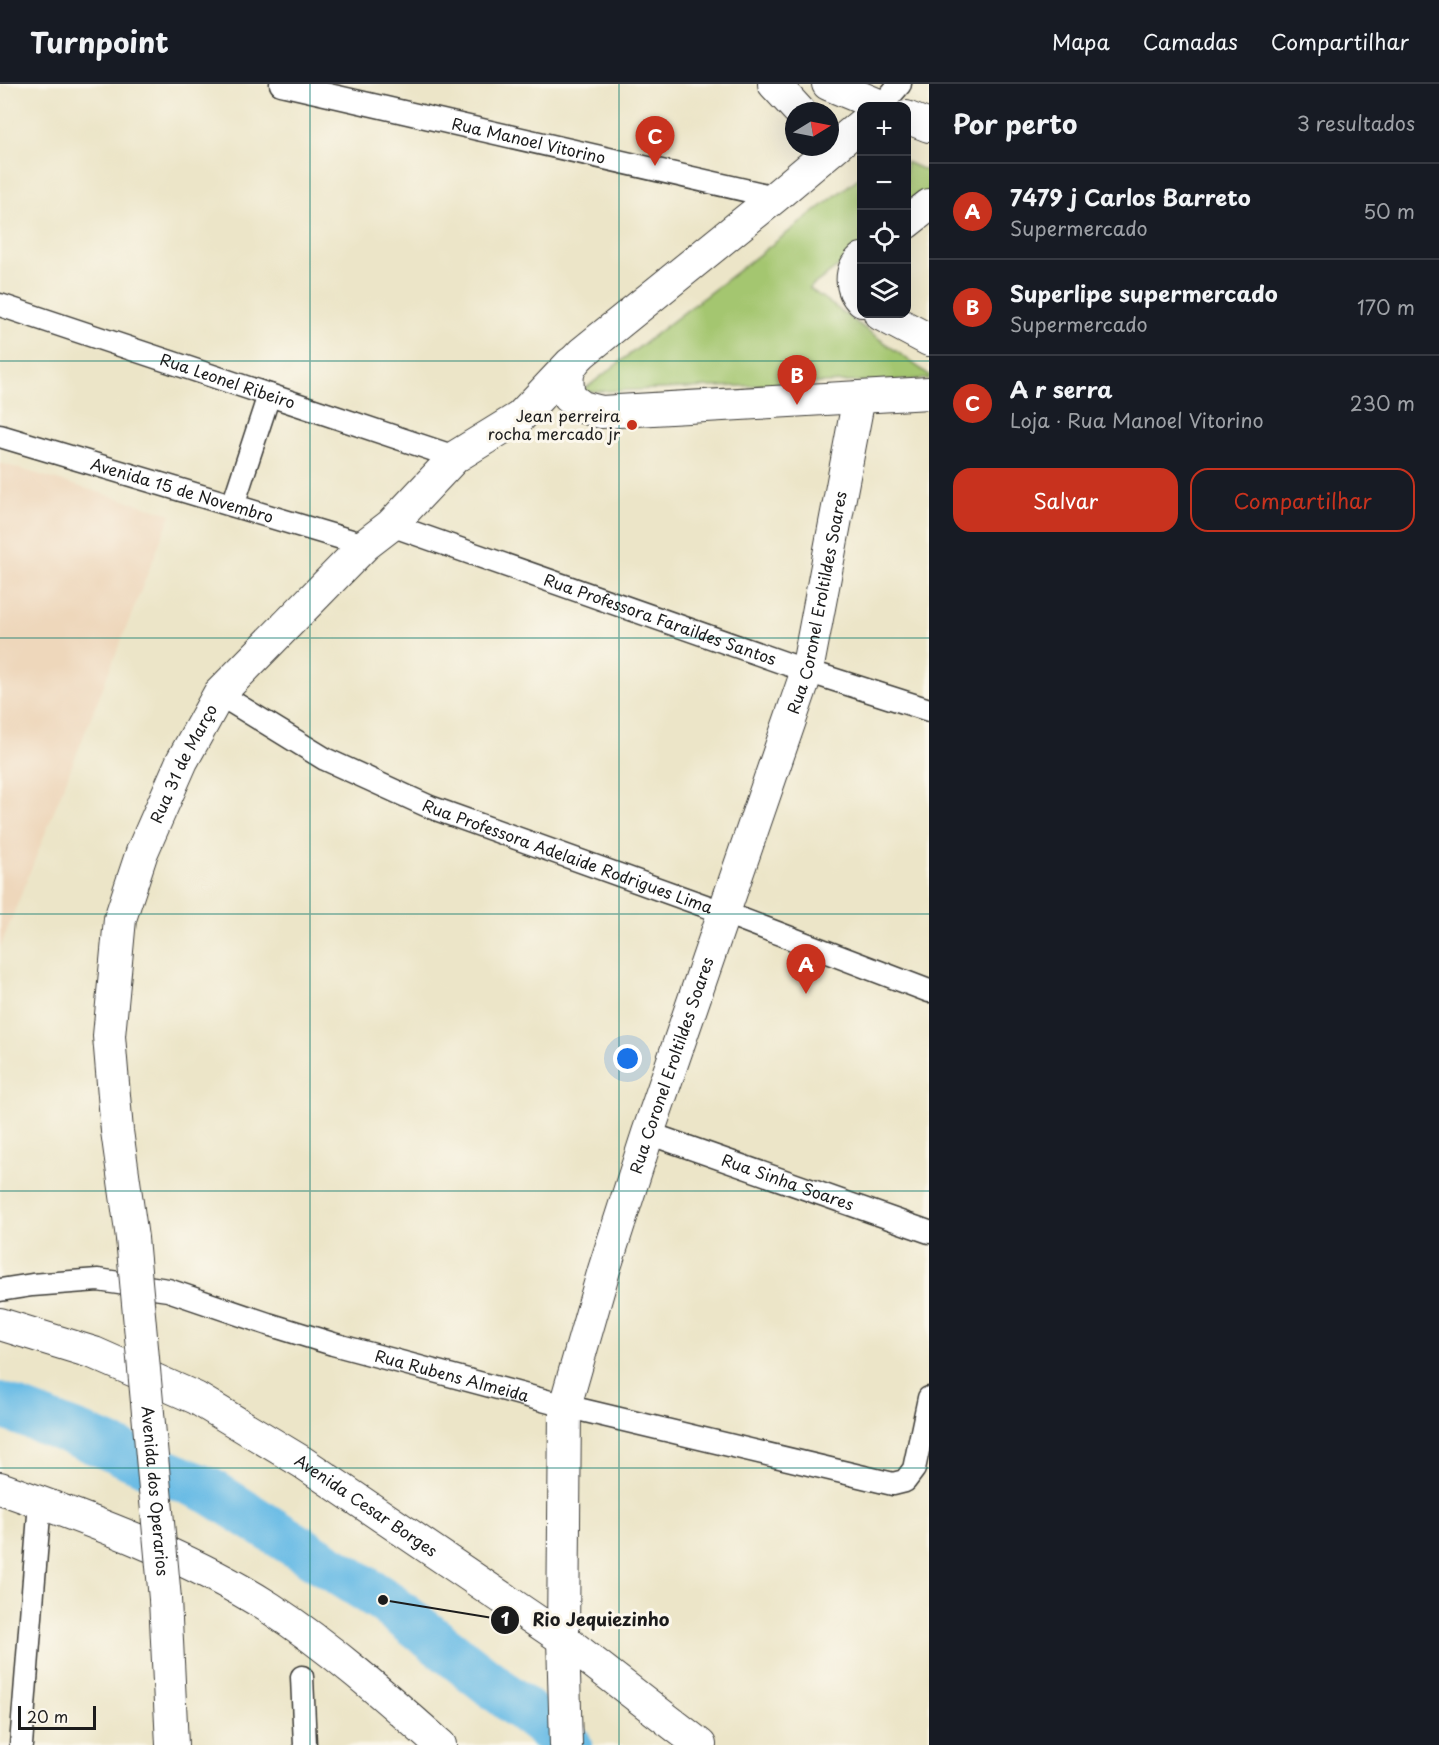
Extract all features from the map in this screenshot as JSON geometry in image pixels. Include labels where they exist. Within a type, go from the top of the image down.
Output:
[{"type":"main road","points":[[774,84],[791,102]]},
{"type":"main road","points":[[828,84],[871,102]]},
{"type":"main road","points":[[911,119],[929,126]]},
{"type":"main road","points":[[839,142],[857,127]]},
{"type":"main road","points":[[520,417],[571,363],[775,197],[822,156]]},
{"type":"main road","points":[[911,219],[929,205]]},
{"type":"main road","points":[[857,263],[852,285],[857,294]]},
{"type":"main road","points":[[888,318],[929,340]]},
{"type":"main road","points":[[571,363],[566,379],[575,402]]},
{"type":"main road","points":[[520,417],[575,402],[601,412],[929,393]]},
{"type":"main road","name":"Rua Coronel Eroltildes Soares","points":[[566,1745],[562,1639],[565,1406],[604,1270],[648,1133],[807,671],[859,397]]},
{"type":"main road","name":"Rua 31 de Março","points":[[132,1238],[117,1131],[109,1036],[120,919],[142,852],[182,760],[219,694],[365,545],[391,525],[455,457],[520,417]]},
{"type":"main road","name":"Avenida dos Operarios","points":[[132,1238],[165,1599],[172,1745]]},
{"type":"main road","name":"Avenida Cesar Borges","points":[[0,1324],[94,1353],[195,1398],[302,1462],[562,1639],[700,1745]]},
{"type":"main road","points":[[0,1488],[192,1564],[270,1608],[363,1677],[440,1745]]},
{"type":"street","name":"Rua Manoel Vitorino","points":[[281,84],[775,197]]},
{"type":"street","points":[[884,102],[900,84]]},
{"type":"street","name":"Rua Leonel Ribeiro","points":[[0,305],[455,457]]},
{"type":"street","points":[[233,505],[269,395]]},
{"type":"street","name":"Avenida 15 de Novembro","points":[[0,436],[365,545]]},
{"type":"street","name":"Rua Professora Faraildes Santos","points":[[391,525],[807,671],[929,710]]},
{"type":"street","name":"Rua Professora Adelaide Rodrigues Lima","points":[[219,694],[325,759],[430,807],[725,913],[929,991]]},
{"type":"street","name":"Rua Sinha Soares","points":[[648,1133],[929,1232]]},
{"type":"street","name":"Rua Rubens Almeida","points":[[0,1290],[32,1284],[98,1280],[168,1290],[333,1344],[565,1406],[893,1484],[905,1481],[914,1469],[929,1398]]},
{"type":"street","points":[[21,1745],[40,1502]]},
{"type":"street","points":[[302,1677],[305,1745]]},
{"type":"shaded area","points":[[0,463],[171,514],[0,948]]},
{"type":"green space","points":[[911,164],[929,172],[929,203],[911,215]]},
{"type":"green space","points":[[857,179],[857,253],[809,288],[929,375],[929,379],[581,392]]},
{"type":"waterway","points":[[0,1405],[89,1439],[210,1491],[383,1600],[569,1745]]},
{"type":"place","name":"A r serra","points":[[655,166]]},
{"type":"place","name":"Superlipe supermercado","points":[[797,405]]},
{"type":"place","name":"Jean perreira rocha mercado jr","points":[[632,425]]},
{"type":"place","name":"7479 j Carlos Barreto","points":[[806,994]]},
{"type":"place","name":"Rio Jequiezinho","points":[[383,1600]]}]
